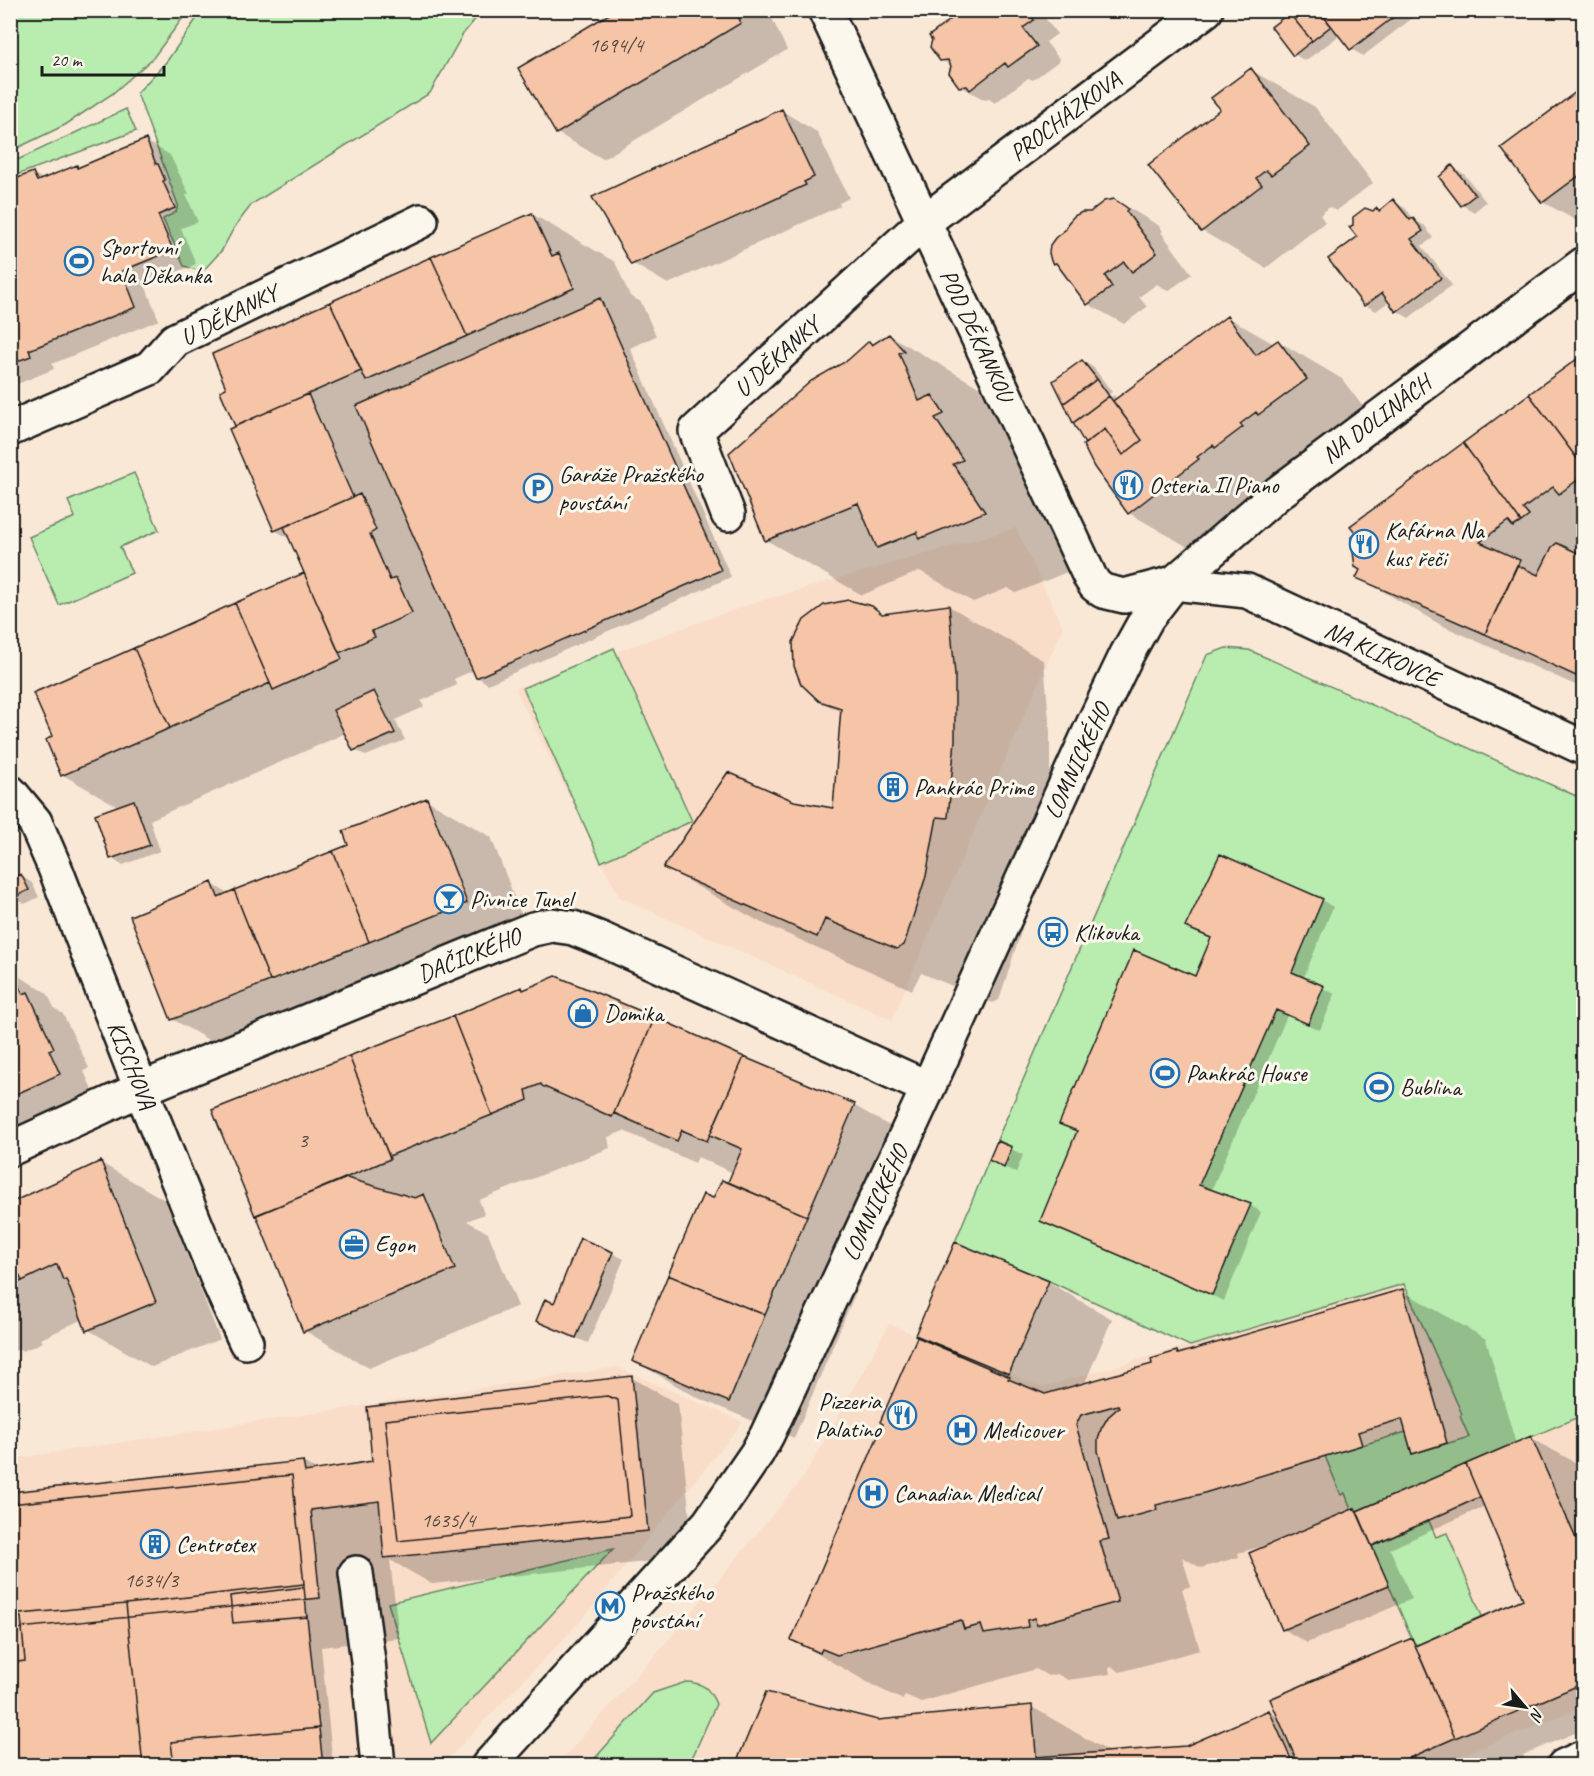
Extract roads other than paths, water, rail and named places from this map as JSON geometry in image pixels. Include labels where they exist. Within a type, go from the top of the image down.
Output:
[{"type":"street","name":"POD DĚKANKOU","points":[[825,10],[1090,577],[1103,591],[1124,596],[1174,583]]},
{"type":"street","name":"PROCHÁZKOVA","points":[[924,222],[1206,10]]},
{"type":"street","name":"U DĚKANKY","points":[[10,429],[150,368],[175,340],[421,221]]},
{"type":"street","name":"U DĚKANKY","points":[[728,514],[696,431],[924,222]]},
{"type":"street","name":"NA DOLINÁCH","points":[[1174,583],[1278,493],[1584,264]]},
{"type":"street","name":"NA KLIKOVCE","points":[[1174,583],[1247,591],[1584,748]]},
{"type":"street","name":"LOMNICKÉHO","points":[[488,1766],[709,1523],[757,1453],[928,1088],[1090,729],[1147,618],[1174,583]]},
{"type":"street","name":"KISCHOVA","points":[[10,792],[35,822],[55,868],[141,1089],[220,1285],[246,1342]]},
{"type":"street","name":"DAČICKÉHO","points":[[10,1149],[141,1089],[533,928],[552,925],[573,928],[603,940],[928,1088]]},
{"type":"street","points":[[356,1573],[368,1661],[378,1766]]},
{"type":"street","points":[[1564,1766],[1584,1757]]},
{"type":"place","name":"Sportovní hala Děkanka","points":[[79,261]]},
{"type":"place","name":"Osteria Il Piano","points":[[1128,485]]},
{"type":"place","name":"Garáže Pražského povstání","points":[[538,488]]},
{"type":"place","name":"Kafárna Na kus řeči","points":[[1364,544]]},
{"type":"place","name":"Pankrác Prime","points":[[893,787]]},
{"type":"place","name":"Pivnice Tunel","points":[[449,899]]},
{"type":"place","name":"Klikovka","points":[[1053,932]]},
{"type":"place","name":"Domika","points":[[583,1013]]},
{"type":"place","name":"Pankrác House","points":[[1165,1073]]},
{"type":"place","name":"Bublina","points":[[1379,1087]]},
{"type":"place","name":"Egon","points":[[354,1244]]},
{"type":"place","name":"Pizzeria Palatino","points":[[902,1415]]},
{"type":"place","name":"Medicover","points":[[962,1430]]},
{"type":"place","name":"Canadian Medical","points":[[873,1493]]},
{"type":"place","name":"Centrotex","points":[[155,1544]]},
{"type":"place","name":"Pražského povstání","points":[[610,1606]]}]
